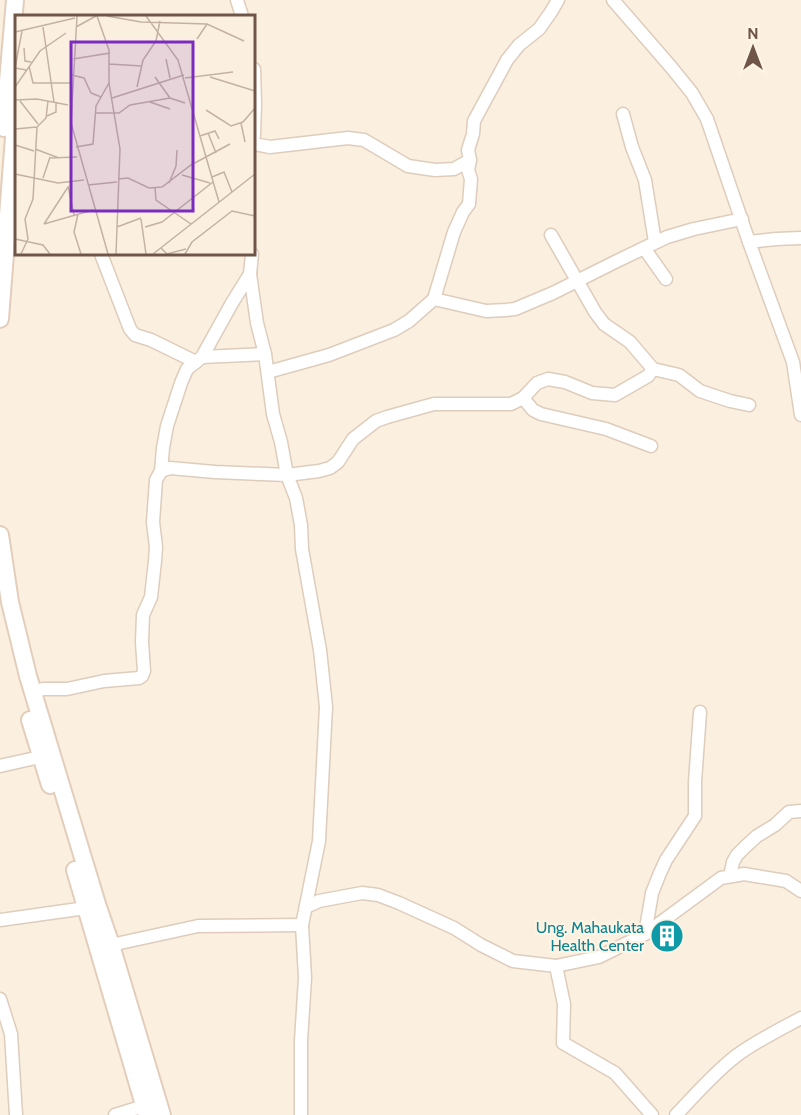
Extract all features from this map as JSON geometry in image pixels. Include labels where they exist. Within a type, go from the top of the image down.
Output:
[{"type":"street","points":[[0,181],[15,0]]},
{"type":"street","points":[[25,15],[26,0]]},
{"type":"street","points":[[237,0],[242,15]]},
{"type":"street","points":[[268,372],[329,355],[394,330],[409,321],[434,298],[454,232],[469,204],[471,179],[468,170],[470,160],[468,150],[474,121],[507,60],[519,45],[539,29],[558,0]]},
{"type":"street","points":[[613,0],[692,93],[707,119],[793,362],[801,415]]},
{"type":"street","points":[[623,114],[632,147],[645,180],[650,245],[666,279]]},
{"type":"street","points":[[255,144],[270,147],[348,138],[364,140],[408,166],[435,170],[454,169],[470,160]]},
{"type":"street","points":[[0,319],[12,222],[15,139]]},
{"type":"street","points":[[434,298],[486,311],[515,309],[650,245],[694,229],[742,219]]},
{"type":"street","points":[[551,235],[604,324],[630,342],[653,369],[679,375],[700,391],[749,405]]},
{"type":"street","points":[[749,242],[801,238]]},
{"type":"street","points":[[101,255],[130,329],[135,335],[199,360],[265,354]]},
{"type":"street","points":[[252,255],[250,274],[257,323],[265,354],[273,414],[301,525],[302,549],[320,650],[326,707],[319,841],[302,925],[305,978],[301,1041],[301,1115]]},
{"type":"street","points":[[33,692],[43,689],[67,689],[142,676],[144,670],[143,615],[151,597],[156,547],[153,522],[156,480],[160,471],[167,426],[187,369],[199,360],[250,274]]},
{"type":"street","points":[[160,471],[170,468],[204,472],[287,475],[319,471],[330,468],[338,462],[353,439],[375,421],[434,404],[511,404],[523,398],[537,383],[548,379],[566,382],[592,393],[615,395],[648,376],[653,369]]},
{"type":"street","points":[[523,398],[533,410],[541,414],[606,429],[651,446]]},
{"type":"street","points":[[0,535],[10,602],[33,692],[162,1115]]},
{"type":"street","points":[[0,606],[13,664],[146,1111],[115,1115]]},
{"type":"street","points":[[645,934],[652,893],[660,873],[695,816],[700,712]]},
{"type":"street","points":[[0,766],[40,757]]},
{"type":"street","points":[[730,876],[737,855],[751,841],[775,825],[789,812],[801,811]]},
{"type":"street","points":[[306,907],[319,901],[362,893],[378,895],[454,928],[513,961],[556,966],[598,957],[645,934],[721,878],[744,874],[786,881],[801,891]]},
{"type":"street","points":[[0,920],[86,908]]},
{"type":"street","points":[[111,945],[198,926],[302,925]]},
{"type":"street","points":[[556,966],[564,1004],[563,1043],[615,1073],[652,1115]]},
{"type":"street","points":[[0,999],[11,1034],[16,1115]]},
{"type":"street","points":[[676,1115],[710,1079],[737,1055],[801,1018]]},
{"type":"place","name":"Ung. Mahaukata Health Center","points":[[667,936]]}]
